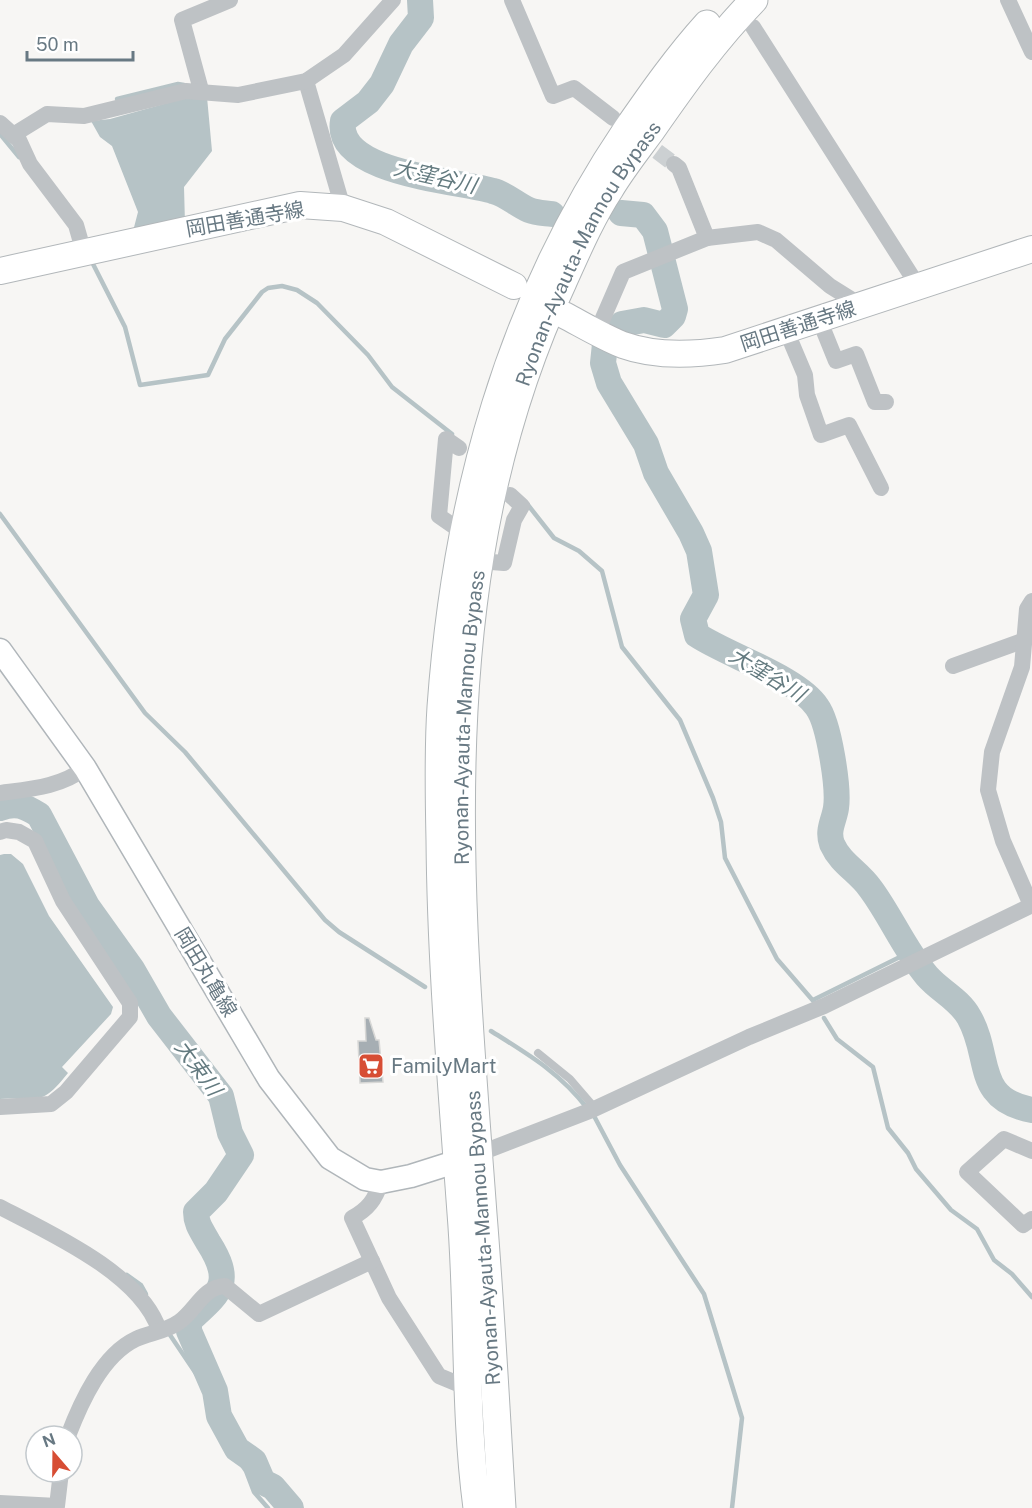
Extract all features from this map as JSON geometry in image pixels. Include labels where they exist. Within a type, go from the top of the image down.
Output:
[{"type":"highway","name":"Ryonan-Ayauta-Mannou Bypass","points":[[502,1508],[467,1158],[440,925],[441,711],[448,629],[462,532],[472,486],[500,386],[529,309],[559,243],[592,181],[651,95],[694,38],[728,0]]},
{"type":"highway","name":"Ryonan-Ayauta-Mannou Bypass","points":[[477,1508],[468,1388],[463,708],[469,632],[491,491],[518,394],[546,316],[576,252],[609,191],[706,52],[754,0]]},
{"type":"main road","name":"岡田善通寺線","points":[[0,271],[269,210],[300,206],[343,208],[386,222],[514,286]]},
{"type":"main road","name":"岡田善通寺線","points":[[564,315],[623,345],[651,352],[696,354],[725,350],[1032,249]]},
{"type":"main road","name":"岡田丸亀線","points":[[0,650],[86,768],[269,1079],[330,1158],[365,1179],[381,1182]]},
{"type":"main road","points":[[381,1182],[467,1158]]},
{"type":"street","points":[[201,90],[182,20],[230,0]]},
{"type":"street","points":[[16,138],[47,114],[84,116],[186,91],[201,90],[238,95],[306,81],[344,55],[393,0]]},
{"type":"street","points":[[512,0],[553,96],[574,88],[614,118]]},
{"type":"street","points":[[1008,0],[1032,52]]},
{"type":"street","points":[[753,27],[918,286]]},
{"type":"street","points":[[306,81],[343,208]]},
{"type":"street","points":[[0,123],[16,138],[30,164],[76,225],[84,253]]},
{"type":"street","points":[[674,164],[679,168],[707,238]]},
{"type":"street","points":[[597,332],[623,272],[707,238],[758,232],[776,240],[830,286],[861,306]]},
{"type":"street","points":[[819,319],[836,361],[856,354],[875,402],[886,402]]},
{"type":"street","points":[[786,330],[805,375],[807,395],[821,435],[849,425],[881,488]]},
{"type":"street","points":[[459,448],[447,439],[440,516],[462,532]]},
{"type":"street","points":[[479,561],[504,563],[514,520],[522,506],[510,495]]},
{"type":"street","points":[[467,1158],[591,1110],[749,1036],[824,1006],[1031,905],[1003,841],[988,790],[992,752],[1022,668],[1027,609],[1032,601]]},
{"type":"street","points":[[953,666],[1025,640]]},
{"type":"street","points":[[0,793],[71,779],[86,768]]},
{"type":"street","points":[[0,832],[6,830],[19,832],[35,841],[63,901],[130,1003],[130,1017],[66,1092],[51,1104],[0,1107]]},
{"type":"street","points":[[1032,1151],[1004,1138],[967,1172],[1023,1225],[1032,1219]]},
{"type":"street","points":[[381,1182],[366,1210],[352,1218],[389,1298],[439,1376],[468,1388]]},
{"type":"street","points":[[0,1207],[60,1240],[110,1272],[136,1293],[164,1328]]},
{"type":"street","points":[[73,1424],[102,1371],[119,1350],[135,1339],[179,1322],[221,1286],[259,1314],[372,1261]]},
{"type":"street","points":[[0,1503],[57,1506],[60,1484]]},
{"type":"lane","points":[[538,1053],[570,1079],[591,1110]]},
{"type":"shaded area","points":[[189,97],[207,97],[212,151],[184,187],[185,224],[132,235],[138,212],[112,146],[100,137],[91,121],[110,119]]},
{"type":"shaded area","points":[[11,854],[23,864],[49,916],[113,1007],[111,1014],[62,1067],[68,1073],[59,1084],[45,1096],[32,1099],[0,1099],[0,855]]},
{"type":"building","points":[[365,1018],[369,1018],[376,1040],[379,1040],[383,1082],[360,1083],[358,1041],[366,1041]]},
{"type":"waterway","name":"大窪谷川","points":[[420,0],[421,18],[401,44],[382,84],[368,102],[343,121],[346,139],[358,153],[378,164],[403,172],[493,191],[529,210],[552,214]]},
{"type":"waterway","points":[[117,99],[178,84],[184,85]]},
{"type":"waterway","points":[[0,134],[19,157]]},
{"type":"waterway","name":"大窪谷川","points":[[621,213],[643,215],[655,231],[675,309],[673,316],[664,325],[644,320],[622,324]]},
{"type":"waterway","points":[[93,264],[125,327],[140,385],[208,375],[225,339],[262,292],[268,288],[282,286],[297,290],[317,303],[368,355],[392,387],[452,434]]},
{"type":"waterway","name":"大窪谷川","points":[[605,344],[603,363],[609,383],[646,444],[656,473],[699,551],[706,595],[693,619],[697,635],[779,677],[808,696],[817,707],[829,741],[834,771],[837,799],[831,830],[832,844],[840,857],[870,888],[911,955],[927,976],[955,1000],[969,1017],[976,1032],[992,1086],[1000,1096],[1013,1104],[1032,1110]]},
{"type":"waterway","points":[[528,505],[554,538],[579,551],[602,571],[622,647],[680,720],[721,822],[725,858],[777,959],[815,1003]]},
{"type":"waterway","points":[[0,514],[145,713],[185,752],[325,920],[339,932],[425,987]]},
{"type":"waterway","name":"大束川","points":[[0,808],[11,805],[20,806],[39,815],[87,906],[132,969],[159,1016],[221,1096],[230,1133],[241,1155],[216,1192],[196,1212],[200,1227],[221,1268],[222,1278],[215,1295],[189,1321],[189,1331],[215,1391],[219,1416],[237,1449],[254,1461],[263,1482],[273,1487],[291,1508]]},
{"type":"waterway","points":[[813,1000],[910,952]]},
{"type":"waterway","points":[[824,1018],[837,1039],[873,1067],[888,1128],[908,1153],[916,1169],[951,1210],[977,1229],[994,1260],[1012,1274],[1032,1297]]},
{"type":"waterway","points":[[491,1031],[531,1056],[554,1074],[587,1108]]},
{"type":"waterway","points":[[593,1114],[620,1165],[704,1294],[742,1418],[732,1508]]},
{"type":"waterway","points":[[127,1275],[141,1285],[146,1294]]},
{"type":"waterway","points":[[168,1332],[201,1381],[220,1433],[246,1471],[254,1492],[268,1508]]},
{"type":"tunnel","points":[[638,137],[674,164]]},
{"type":"place","name":"FamilyMart","points":[[371,1066]]}]
